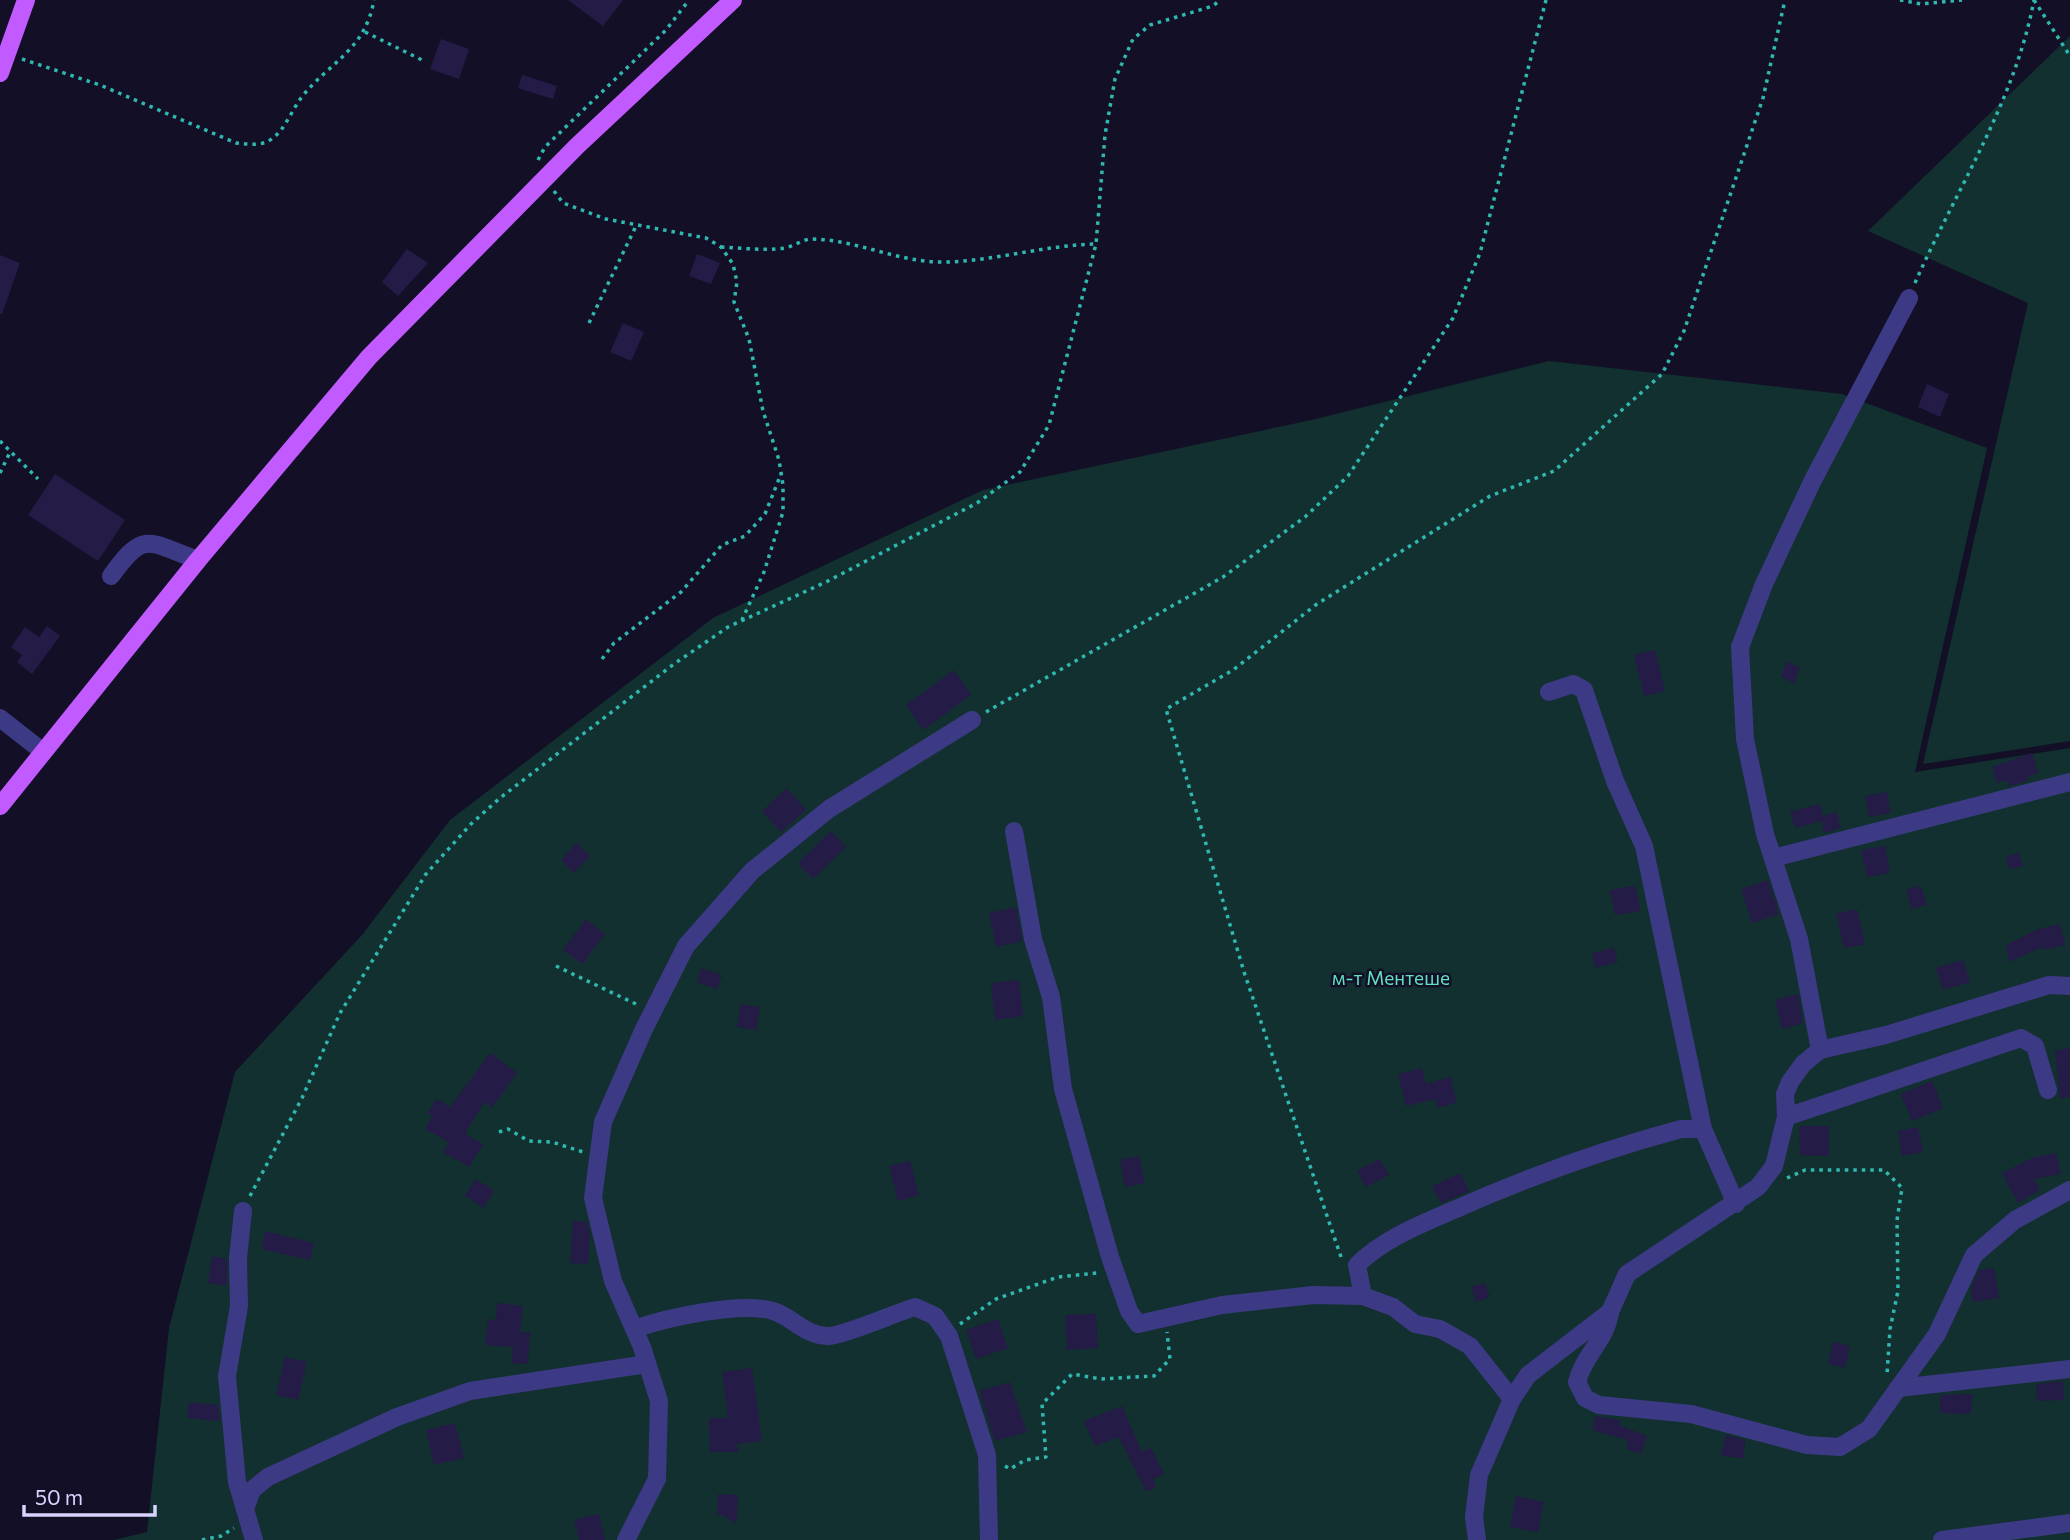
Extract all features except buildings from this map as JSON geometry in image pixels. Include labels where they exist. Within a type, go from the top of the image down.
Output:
[{"type":"main road","points":[[0,73],[26,0]]},
{"type":"main road","points":[[3,799],[198,560],[369,357],[544,180],[733,0]]},
{"type":"street","points":[[1820,1049],[1799,939],[1773,858],[1745,739],[1740,647],[1764,584],[1813,480],[1909,298]]},
{"type":"street","points":[[111,576],[131,549],[140,543],[153,544],[198,560]]},
{"type":"street","points":[[1549,692],[1573,684],[1584,690],[1615,781],[1644,846],[1703,1129],[1736,1205]]},
{"type":"street","points":[[0,718],[42,751]]},
{"type":"street","points":[[626,1540],[657,1479],[659,1401],[634,1329],[613,1281],[593,1198],[603,1122],[686,946],[752,871],[829,808],[972,720]]},
{"type":"street","points":[[1773,858],[2070,782]]},
{"type":"street","points":[[1014,831],[1033,939],[1051,997],[1063,1089],[1110,1257],[1129,1311],[1138,1324],[1222,1305],[1312,1295],[1363,1296],[1393,1307],[1415,1324],[1440,1329],[1470,1346],[1512,1399]]},
{"type":"street","points":[[2070,986],[2049,985],[1886,1035],[1820,1049],[1803,1064],[1790,1082],[1785,1094],[1786,1117],[1774,1166],[1759,1187],[1736,1205],[1627,1274],[1611,1312],[1609,1326],[1580,1366],[1577,1382],[1585,1398],[1599,1405],[1691,1414],[1807,1445],[1840,1447],[1868,1429],[1937,1334],[1974,1255],[2015,1220],[2070,1191]]},
{"type":"street","points":[[1786,1117],[2021,1038],[2035,1046],[2048,1090]]},
{"type":"street","points":[[1363,1296],[1357,1265],[1370,1252],[1417,1226],[1489,1195],[1656,1136],[1681,1129],[1703,1129]]},
{"type":"street","points":[[243,1211],[238,1258],[239,1306],[226,1376],[237,1482],[254,1540]]},
{"type":"street","points":[[634,1329],[676,1315],[732,1310],[775,1311],[811,1333],[830,1336],[915,1307],[935,1316],[949,1336],[987,1455],[989,1540]]},
{"type":"street","points":[[1477,1540],[1474,1517],[1479,1475],[1512,1399],[1528,1375],[1611,1312]]},
{"type":"street","points":[[246,1514],[252,1490],[268,1477],[397,1417],[470,1391],[647,1364]]},
{"type":"street","points":[[1898,1388],[2070,1369]]},
{"type":"street","points":[[1942,1540],[2070,1523]]},
{"type":"path","points":[[7,54],[100,85],[236,143],[257,145],[273,138],[302,97],[354,48],[365,32],[374,0]]},
{"type":"path","points":[[689,0],[666,30],[545,147],[537,158],[544,180],[563,203],[606,219],[706,238],[721,247],[733,264],[737,282],[734,302],[749,339],[763,411],[781,472],[783,512],[764,572],[742,620]]},
{"type":"path","points":[[243,1211],[302,1098],[340,1013],[426,874],[500,798],[674,664],[742,620],[826,582],[977,503],[1020,472],[1049,425],[1097,244],[1105,135],[1115,79],[1133,39],[1150,25],[1213,6],[1220,0]]},
{"type":"path","points":[[972,720],[1223,577],[1305,517],[1348,476],[1453,318],[1480,253],[1546,0]]},
{"type":"path","points":[[1357,1265],[1340,1257],[1244,972],[1166,709],[1233,670],[1317,604],[1490,496],[1554,471],[1662,374],[1684,331],[1763,98],[1785,0]]},
{"type":"path","points":[[1900,0],[1921,4],[1962,0]]},
{"type":"path","points":[[2033,0],[2070,56]]},
{"type":"path","points":[[1909,298],[1985,138],[2027,40],[2033,0]]},
{"type":"path","points":[[365,32],[426,62]]},
{"type":"path","points":[[589,323],[637,224]]},
{"type":"path","points":[[721,247],[787,248],[808,239],[841,243],[906,260],[945,262],[997,258],[1071,245],[1097,244]]},
{"type":"path","points":[[0,441],[11,449],[37,479]]},
{"type":"path","points":[[0,473],[11,449]]},
{"type":"path","points":[[601,659],[614,643],[681,592],[722,545],[745,536],[765,514],[781,472]]},
{"type":"path","points":[[556,966],[653,1012]]},
{"type":"path","points":[[499,1132],[508,1129],[529,1140],[552,1142],[571,1151],[599,1154]]},
{"type":"path","points":[[1776,1183],[1805,1170],[1884,1170],[1902,1188],[1897,1220],[1898,1292],[1885,1372],[1898,1388]]},
{"type":"path","points":[[949,1336],[965,1319],[996,1299],[1058,1277],[1097,1273],[1110,1257]]},
{"type":"path","points":[[987,1455],[1010,1469],[1025,1460],[1046,1457],[1042,1404],[1072,1374],[1101,1379],[1154,1376],[1170,1359],[1165,1320]]},
{"type":"path","points":[[202,1540],[221,1536],[246,1514]]},
{"type":"green space","points":[[2070,36],[2070,741],[1923,764],[2028,303],[1868,231]]},
{"type":"green space","name":"м-т Ментeше","points":[[1549,361],[1842,394],[1987,448],[1915,772],[2070,748],[2070,1540],[114,1540],[147,1532],[169,1328],[235,1072],[362,935],[450,820],[713,618],[983,490],[1316,419]]}]
